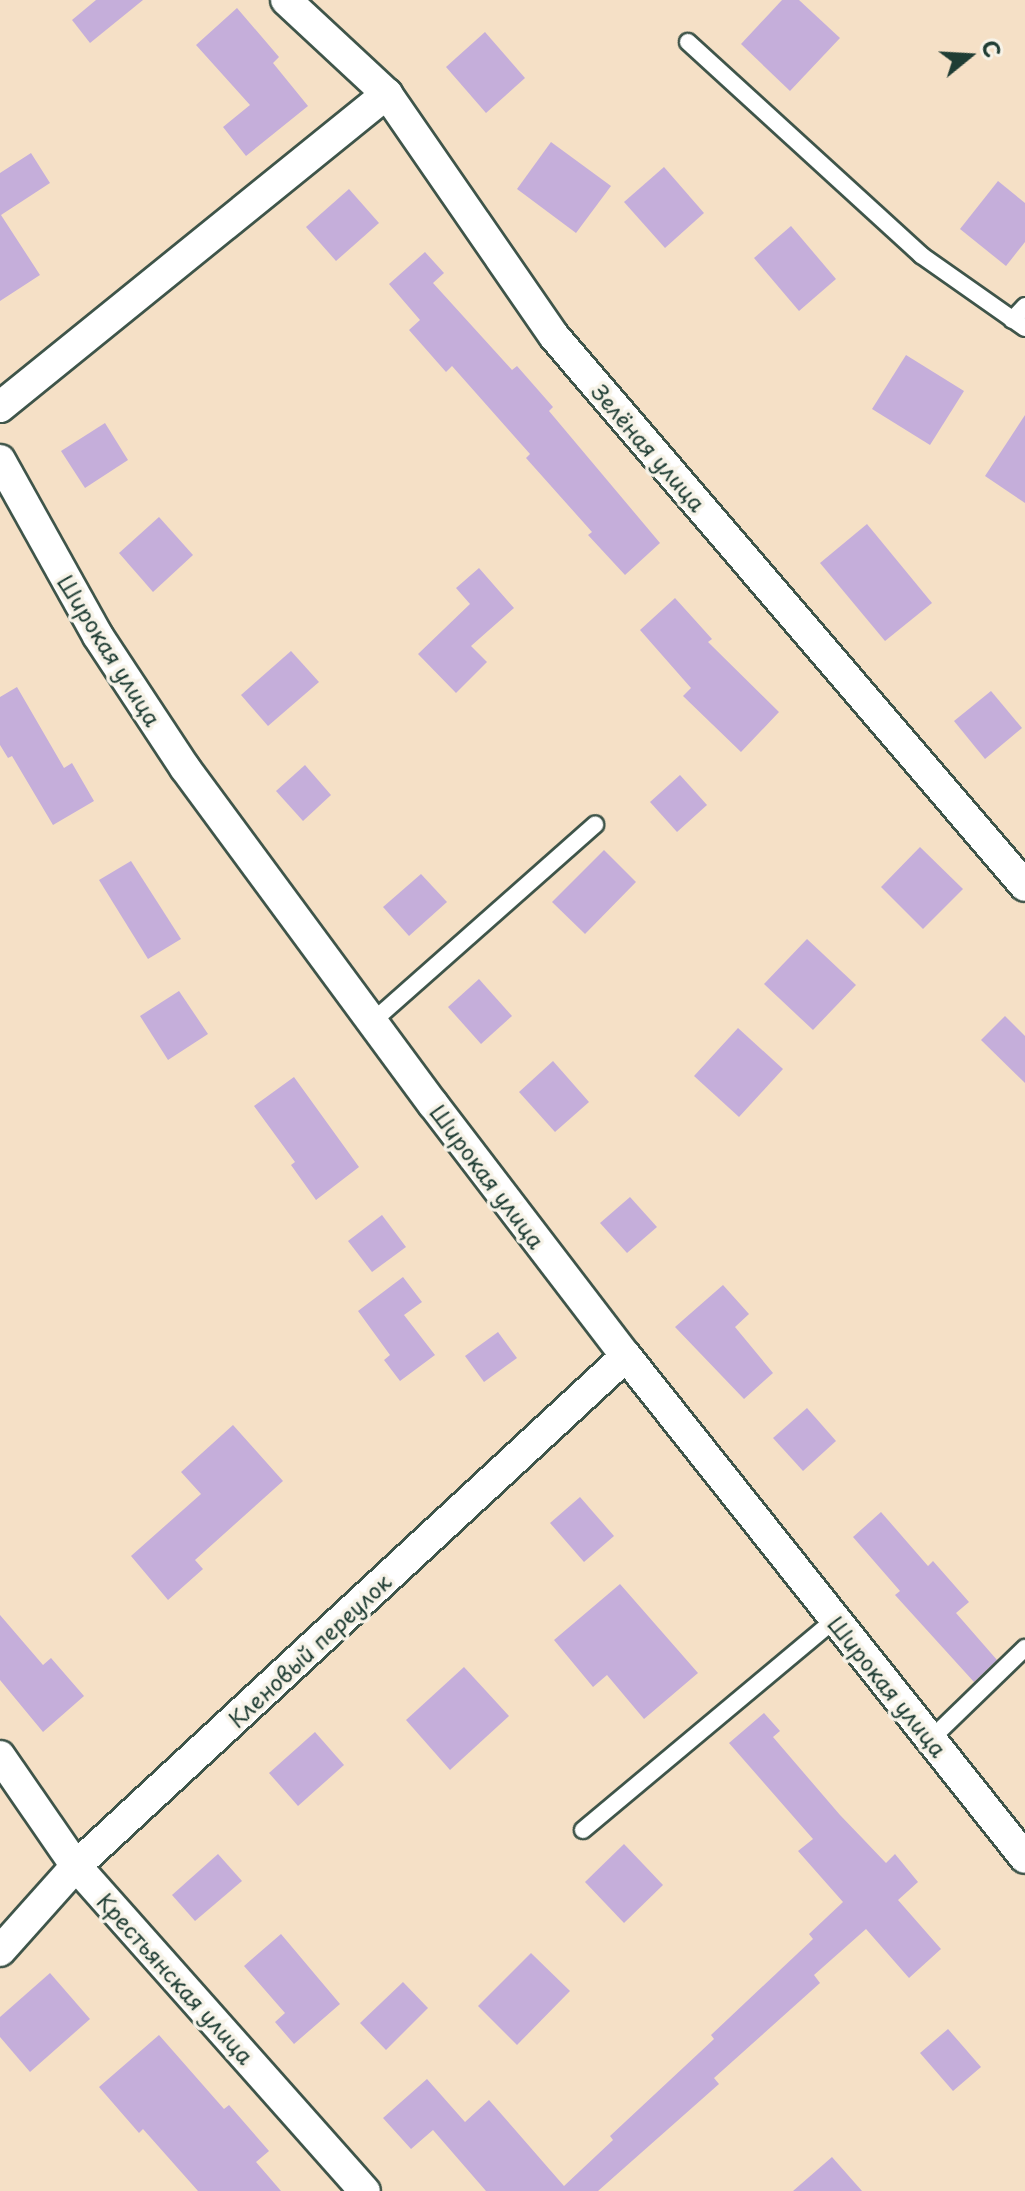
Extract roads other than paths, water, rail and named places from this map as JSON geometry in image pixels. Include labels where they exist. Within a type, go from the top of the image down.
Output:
[{"type":"street","name":"Зелёная улица","points":[[286,0],[387,94],[554,336],[1025,886]]},
{"type":"street","points":[[0,407],[387,94]]},
{"type":"street","name":"Широкая улица","points":[[0,460],[98,636],[185,768],[372,1022],[626,1356],[1025,1858]]},
{"type":"street","name":"Кленовый переулок","points":[[0,1951],[76,1866],[626,1356]]},
{"type":"street","name":"Крестьянская улица","points":[[0,1756],[76,1866],[365,2191]]},
{"type":"lane","points":[[688,42],[921,255],[1019,324],[1025,306]]},
{"type":"lane","points":[[372,1022],[595,825]]},
{"type":"lane","points":[[583,1830],[835,1619]]},
{"type":"lane","points":[[931,1739],[1025,1648]]}]
